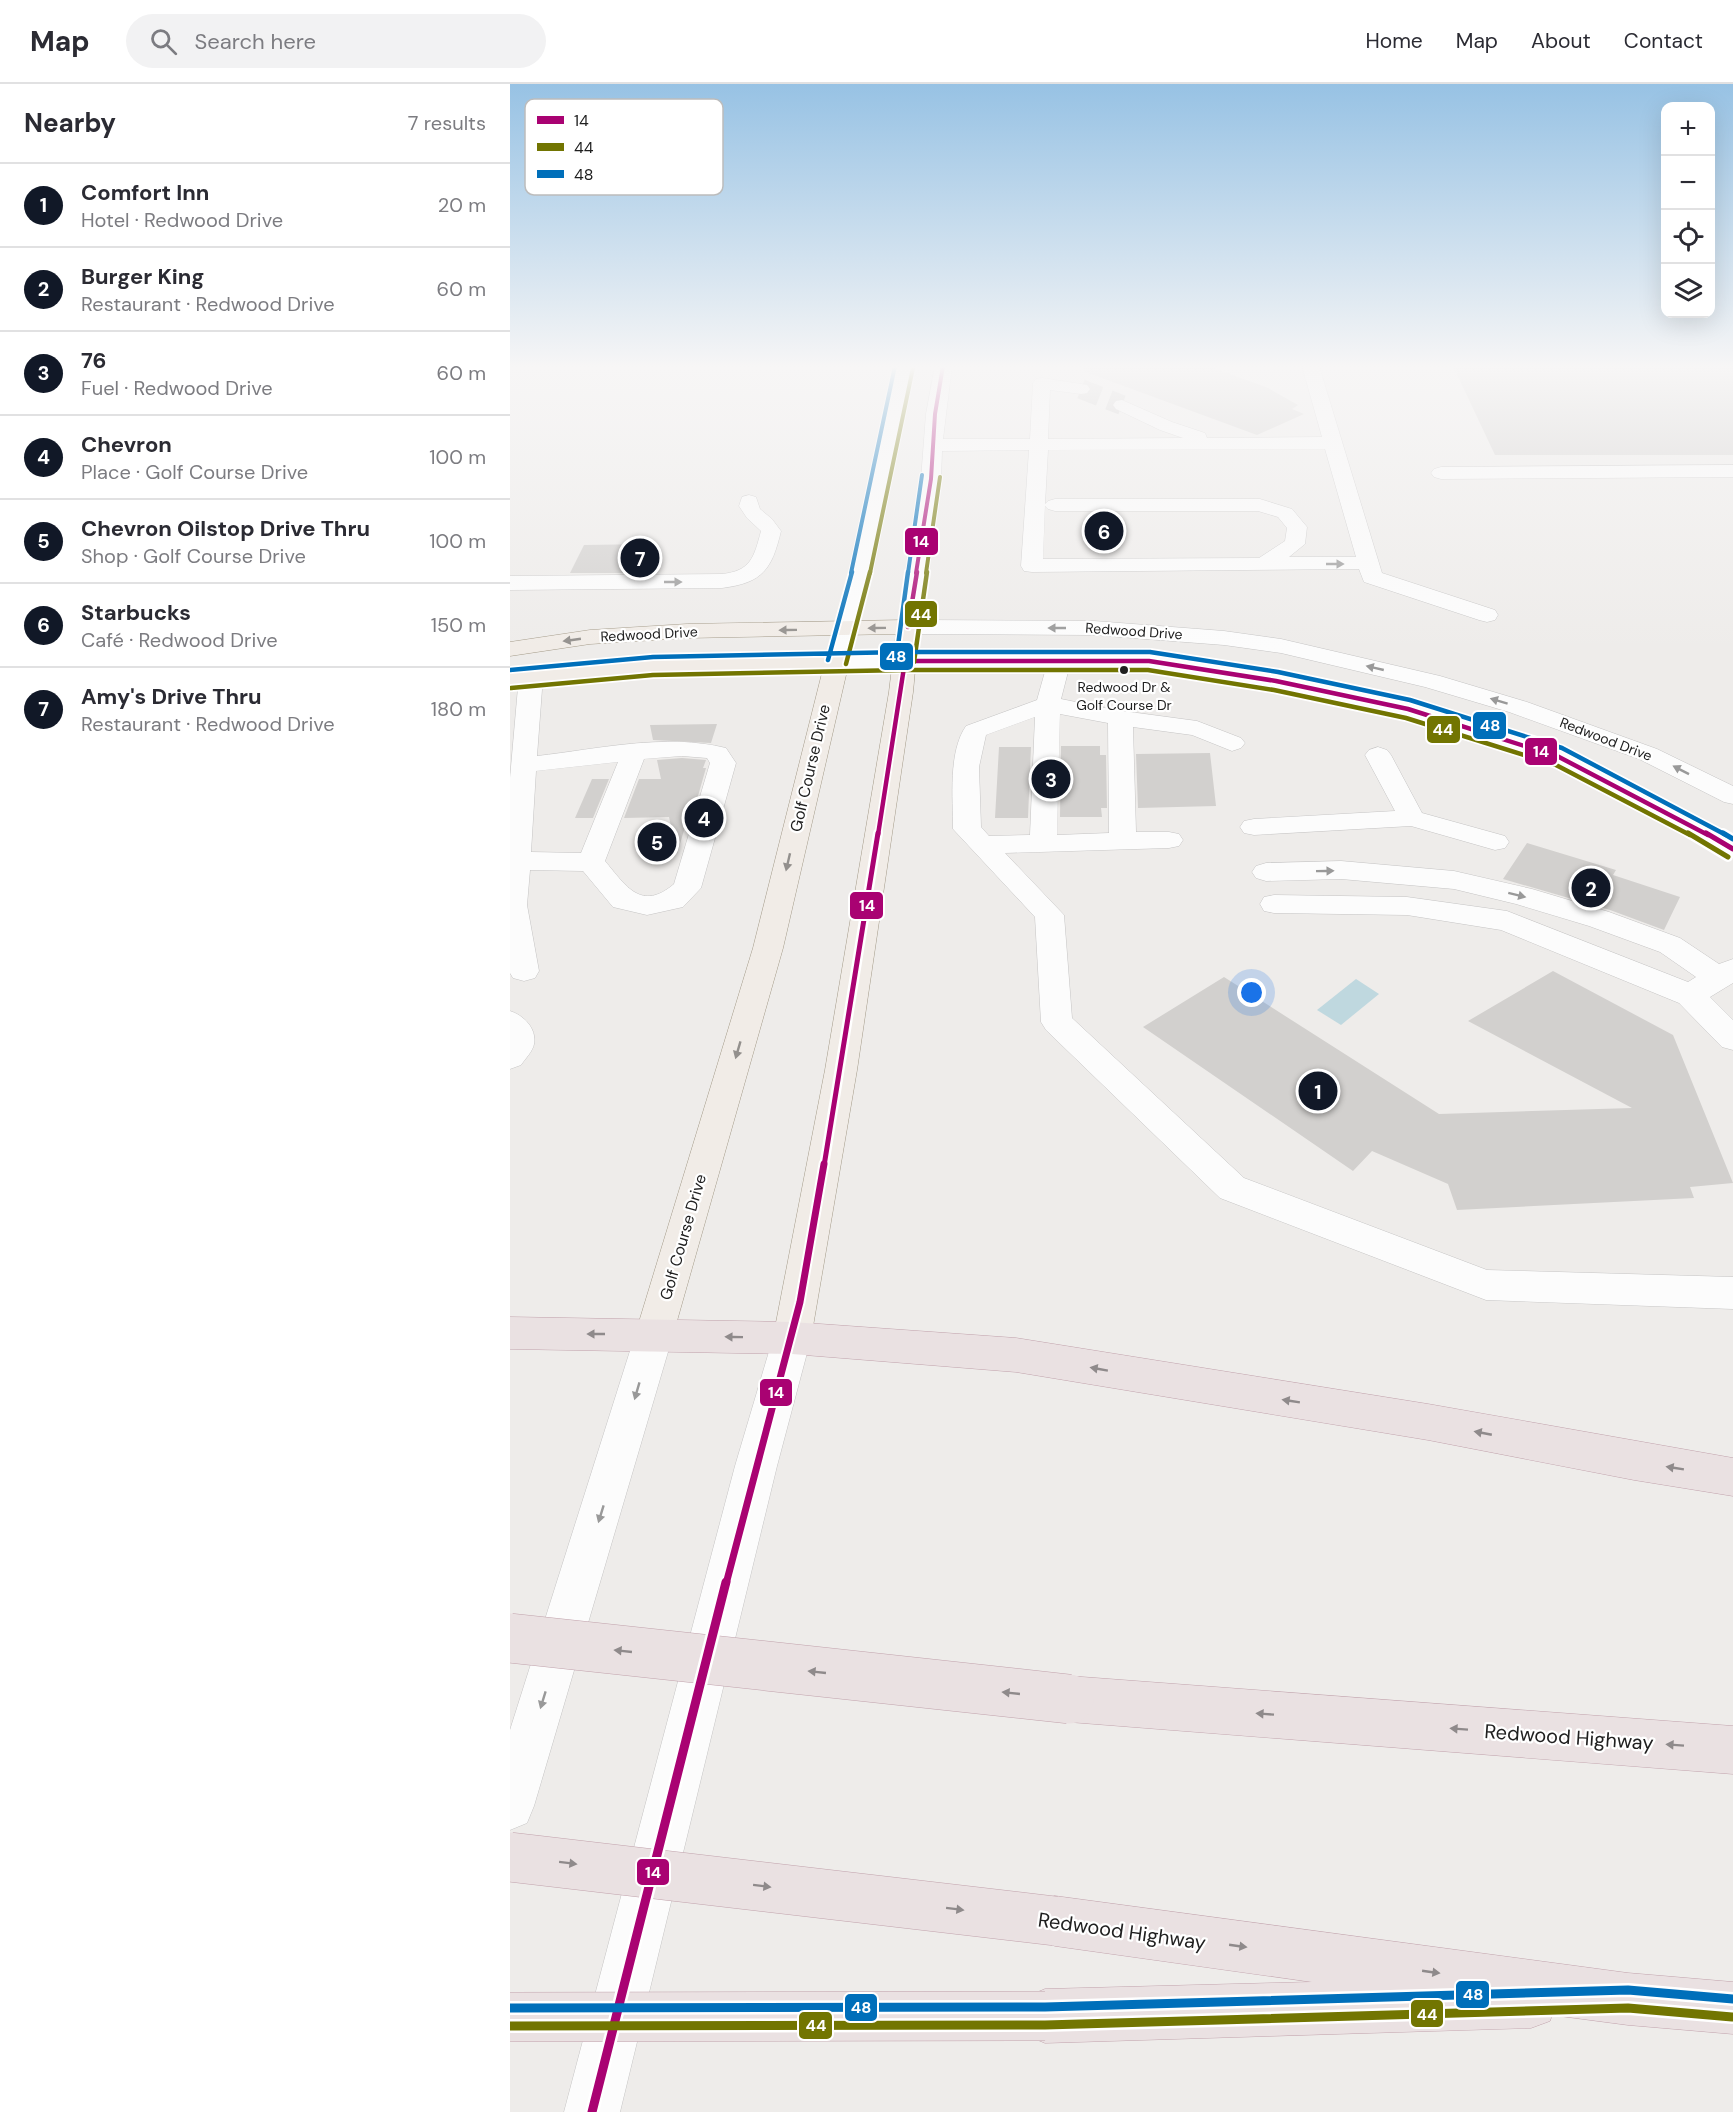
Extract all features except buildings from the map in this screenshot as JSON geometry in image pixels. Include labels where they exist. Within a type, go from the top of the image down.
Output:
[{"type":"highway","points":[[510,1333],[792,1338],[1016,1355],[1428,1422],[1733,1477]]},
{"type":"highway","name":"Redwood Highway","points":[[510,1638],[1069,1700],[1733,1750]]},
{"type":"highway","name":"Redwood Highway","points":[[510,1857],[1055,1921],[1628,1999],[1733,2008]]},
{"type":"highway","points":[[510,2017],[1045,2016],[1628,1999]]},
{"type":"main road","name":"Redwood Drive","points":[[510,649],[590,637],[687,631],[908,627]]},
{"type":"main road","points":[[792,1338],[843,1058],[905,662],[908,627]]},
{"type":"main road","name":"Redwood Drive","points":[[521,677],[653,666],[837,662]]},
{"type":"main road","name":"Golf Course Drive","points":[[654,1335],[768,948],[837,662]]},
{"type":"street","points":[[837,662],[856,596],[885,461]]},
{"type":"street","points":[[908,627],[932,461]]},
{"type":"street","points":[[1038,461],[1032,566],[1368,563]]},
{"type":"street","points":[[1338,461],[1372,577],[1487,615]]},
{"type":"street","points":[[1441,473],[1733,471]]},
{"type":"street","points":[[510,583],[741,579],[753,574],[759,567],[771,531],[766,523],[748,507],[749,501]]},
{"type":"street","points":[[1055,505],[1260,505],[1285,513],[1297,527],[1295,544],[1264,564]]},
{"type":"street","name":"Redwood Drive","points":[[908,627],[1094,628],[1224,638],[1281,646],[1432,681],[1518,707],[1648,754],[1733,796]]},
{"type":"street","name":"Redwood Drive","points":[[837,662],[1149,661],[1276,681],[1408,709],[1558,757],[1688,823],[1733,849]]},
{"type":"street","points":[[1043,843],[1047,704],[1059,662]]},
{"type":"street","points":[[521,677],[525,765],[513,905],[524,971]]},
{"type":"street","points":[[1408,709],[1432,681]]},
{"type":"street","points":[[1232,743],[1197,728],[1047,704],[975,732],[966,767],[967,829],[1049,915],[1057,1022],[1232,1188],[1486,1285],[1733,1293]]},
{"type":"street","points":[[1120,717],[1123,842]]},
{"type":"street","points":[[516,861],[591,862],[623,900],[647,906],[673,900],[687,888],[723,763],[717,753],[704,749],[634,753],[525,765]]},
{"type":"street","points":[[591,862],[634,753]]},
{"type":"street","points":[[1378,755],[1412,818]]},
{"type":"street","points":[[1254,827],[1412,818],[1495,842]]},
{"type":"street","points":[[982,845],[1168,840]]},
{"type":"street","points":[[1266,872],[1341,870],[1454,880],[1511,893],[1599,919],[1670,945],[1726,973]]},
{"type":"street","points":[[1274,904],[1407,906],[1507,921],[1690,995],[1733,1039]]},
{"type":"street","points":[[1690,995],[1726,973]]},
{"type":"street","points":[[510,1022],[516,1030],[518,1044],[510,1057]]},
{"type":"street","name":"Golf Course Drive","points":[[510,1806],[654,1335]]},
{"type":"street","points":[[592,2112],[756,1466],[792,1338]]},
{"type":"water","points":[[1356,979],[1379,994],[1341,1025],[1317,1010]]},
{"type":"transit line","name":"48","points":[[828,660],[847,594],[875,461]]},
{"type":"transit line","name":"44","points":[[846,664],[865,598],[894,461]]},
{"type":"transit line","name":"14","points":[[908,627],[932,461]]},
{"type":"transit line","name":"48","points":[[896,660],[922,475]]},
{"type":"transit line","name":"44","points":[[914,662],[940,477]]},
{"type":"transit line","name":"48","points":[[510,670],[653,657],[905,652],[1150,652],[1278,672],[1410,700],[1562,748],[1692,815],[1733,839]]},
{"type":"transit line","name":"14","points":[[905,661],[1149,661],[1276,681],[1408,709],[1559,757],[1688,823],[1733,849]]},
{"type":"transit line","name":"14","points":[[592,2112],[756,1466],[800,1302],[841,1070],[905,661]]},
{"type":"transit line","name":"44","points":[[511,688],[653,675],[905,670],[1148,670],[1274,690],[1406,718],[1556,765],[1684,831],[1728,857]]},
{"type":"transit line","name":"48","points":[[510,2008],[1045,2007],[1628,1990],[1733,1999]]},
{"type":"transit line","name":"44","points":[[510,2026],[1045,2025],[1628,2008],[1732,2017]]},
{"type":"place","name":"Starbucks","points":[[1104,531]]},
{"type":"place","name":"Amy's Drive Thru","points":[[640,558]]},
{"type":"place","name":"Redwood Dr & Golf Course Dr","points":[[1124,670]]},
{"type":"place","name":"76","points":[[1051,779]]},
{"type":"place","name":"Chevron","points":[[704,818]]},
{"type":"place","name":"Chevron Oilstop Drive Thru","points":[[657,842]]},
{"type":"place","name":"Burger King","points":[[1591,888]]},
{"type":"place","name":"Comfort Inn","points":[[1318,1091]]}]
